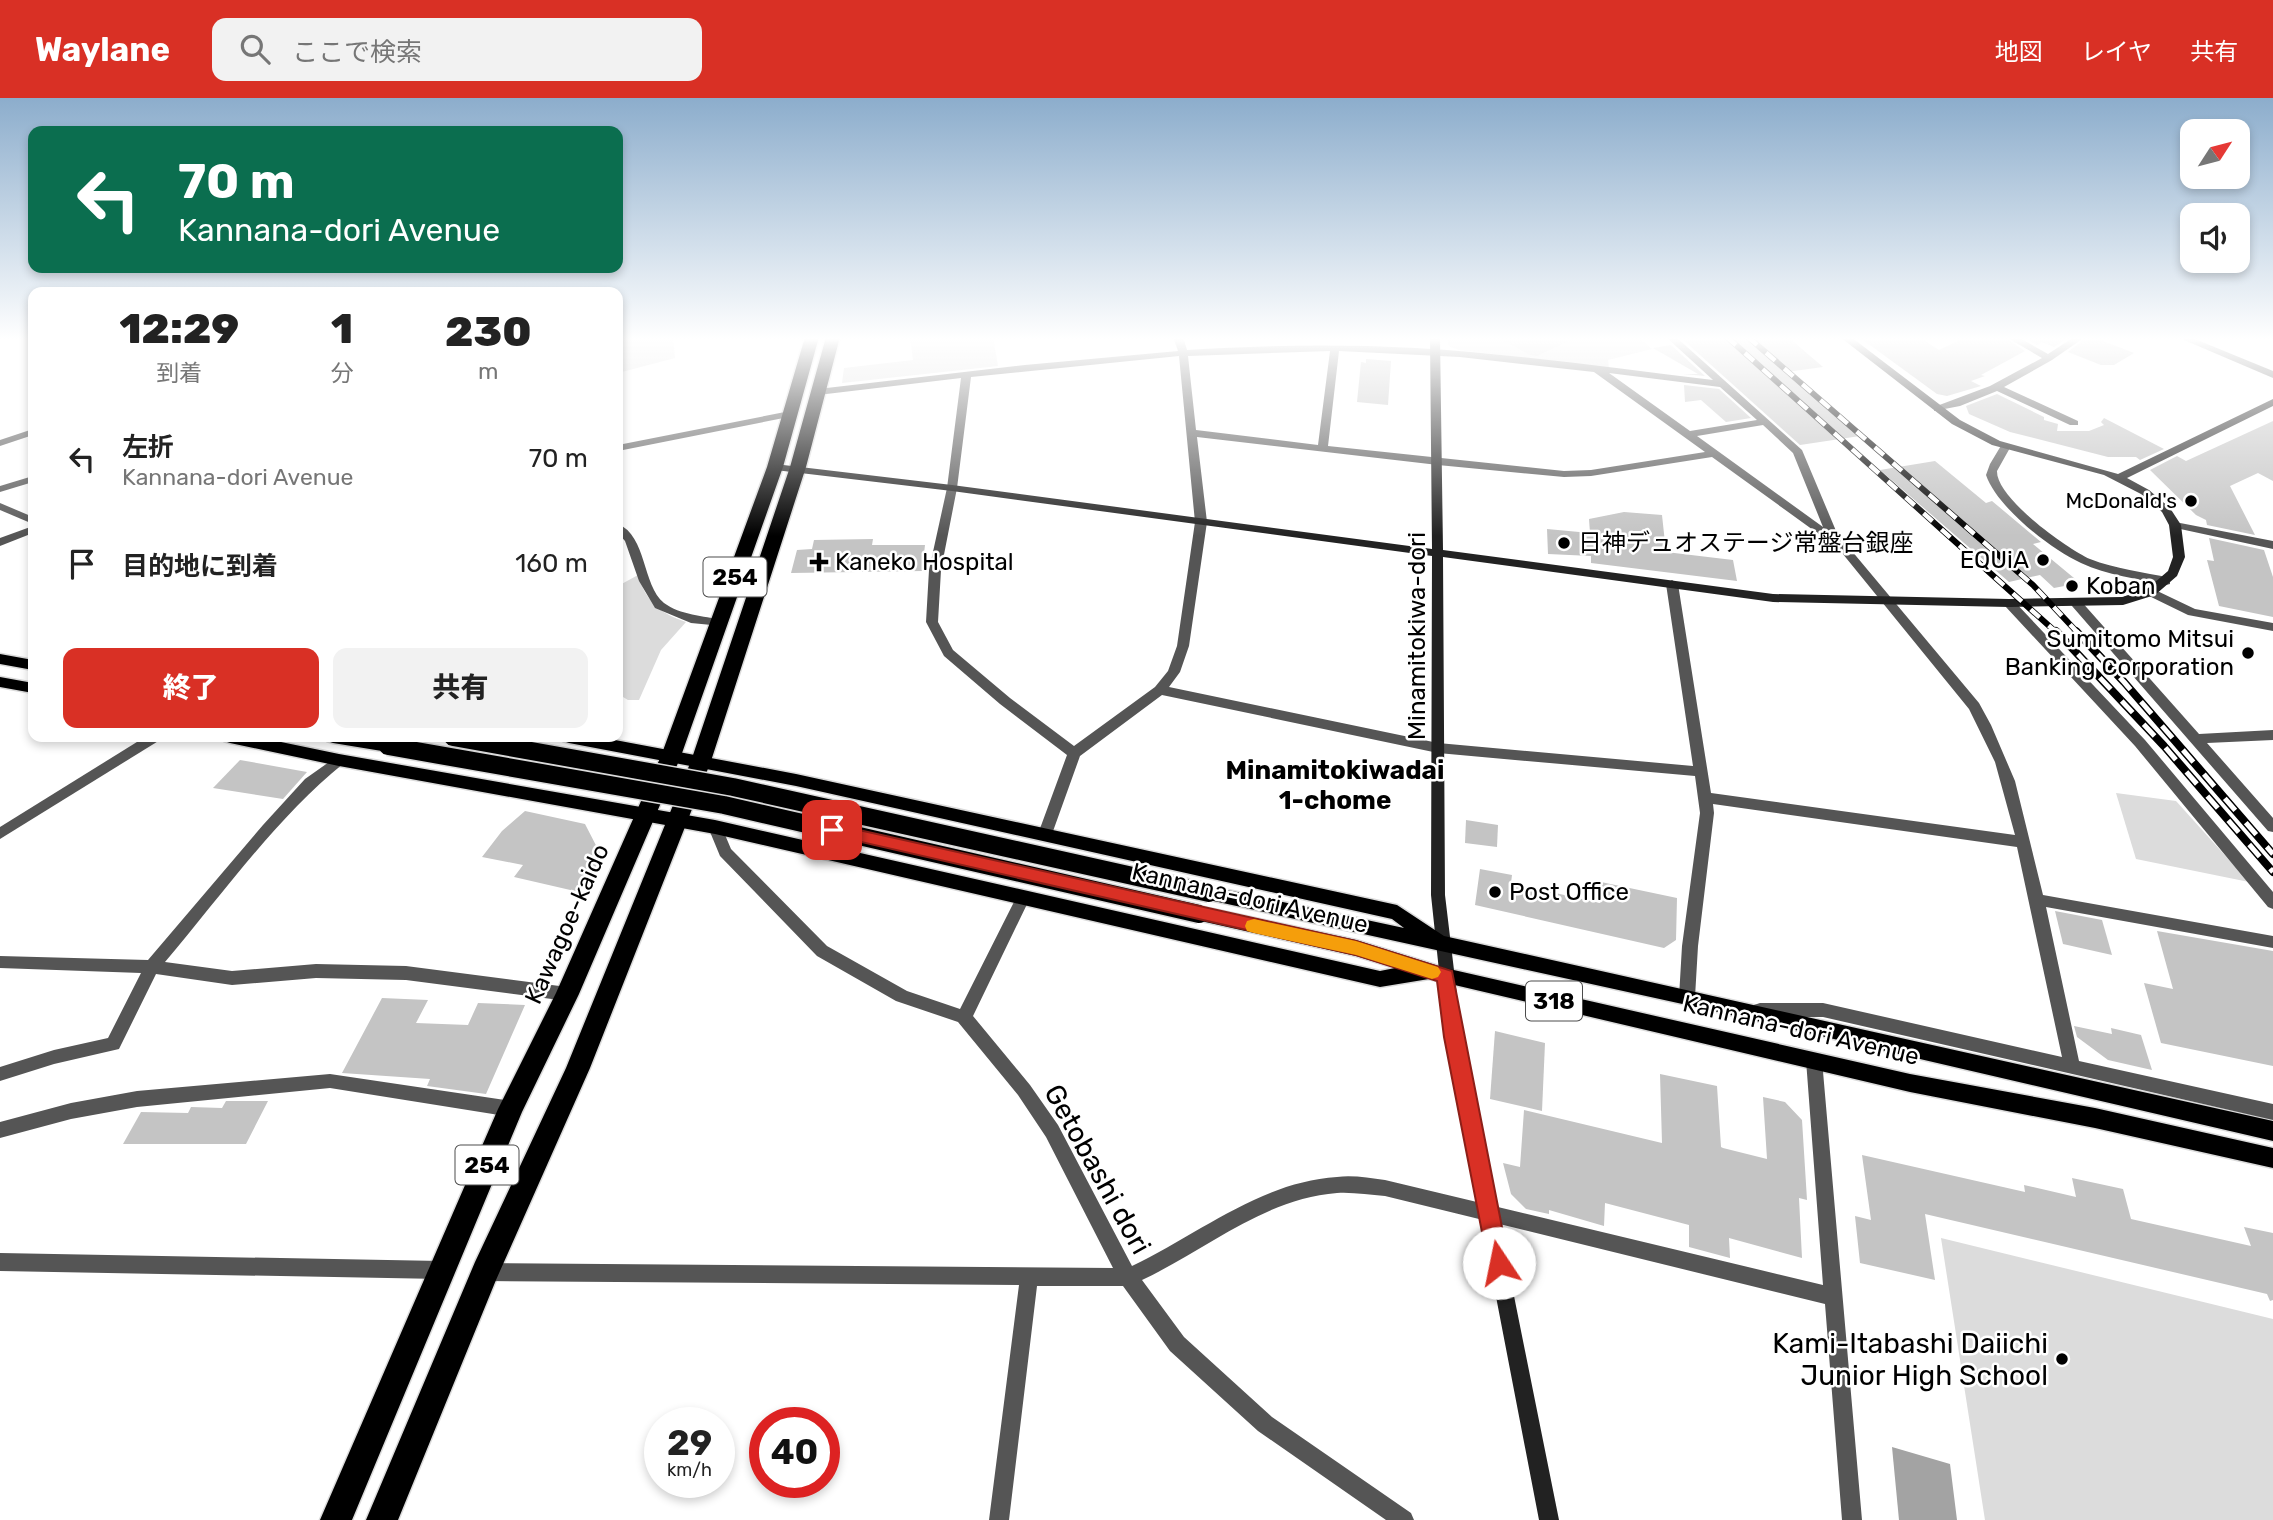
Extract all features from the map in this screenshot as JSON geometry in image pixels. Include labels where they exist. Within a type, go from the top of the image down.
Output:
[{"type":"highway","name":"Kawagoe-kaido","points":[[336,1520],[511,1110],[568,994],[671,756],[775,467],[793,403]]},
{"type":"highway","name":"254","points":[[382,1520],[485,1272],[578,1068],[679,820],[798,467],[815,403]]},
{"type":"main road","points":[[0,659],[28,664]]},
{"type":"main road","points":[[0,682],[28,687]]},
{"type":"main road","points":[[254,742],[339,760],[715,827],[1380,979],[1438,974]]},
{"type":"main road","name":"Kannana-dori Avenue","points":[[364,742],[724,805],[1356,948],[1438,974],[1910,1083],[2095,1118],[2273,1158]]},
{"type":"main road","name":"Kannana-dori Avenue","points":[[481,742],[733,787],[1687,997],[2273,1131]]},
{"type":"main road","points":[[596,742],[701,761],[1397,912],[1441,943]]},
{"type":"street","points":[[963,403],[952,488],[935,570],[932,622],[948,653],[1005,701],[1074,753]]},
{"type":"street","points":[[1045,834],[1074,753],[1160,690],[1174,673],[1183,646],[1201,522],[1189,403]]},
{"type":"street","points":[[1323,448],[1328,403]]},
{"type":"street","name":"Minamitokiwa-dori","points":[[1436,403],[1438,895],[1441,943],[1438,974],[1454,1037],[1549,1520]]},
{"type":"street","points":[[1643,403],[1843,546],[1958,684],[1991,734],[2007,774],[2024,842],[2072,1067]]},
{"type":"street","points":[[1743,403],[1798,453],[1834,540]]},
{"type":"street","points":[[775,467],[798,467],[1773,598],[2009,603],[2123,601],[2151,592],[2173,573],[2179,557],[2175,524],[2166,510],[2145,492],[2121,477],[2006,446],[1973,432],[1931,403]]},
{"type":"street","points":[[1938,409],[1953,403]]},
{"type":"street","points":[[2031,403],[2074,423]]},
{"type":"street","points":[[2121,477],[2270,403]]},
{"type":"street","points":[[623,447],[790,414]]},
{"type":"street","points":[[1686,435],[1764,422]]},
{"type":"street","points":[[1192,433],[1564,474],[1591,473],[1713,454]]},
{"type":"street","points":[[0,443],[28,434]]},
{"type":"street","points":[[2006,446],[1992,470],[1991,478],[2001,496],[2068,552],[2084,560],[2166,581]]},
{"type":"street","points":[[0,489],[28,481]]},
{"type":"street","points":[[0,506],[28,519]]},
{"type":"street","points":[[1796,513],[1821,509]]},
{"type":"street","points":[[2175,524],[2273,545]]},
{"type":"street","points":[[0,542],[28,531]]},
{"type":"street","points":[[623,532],[630,540],[645,581],[659,605],[691,619],[718,623]]},
{"type":"street","points":[[1672,584],[1707,813],[1690,946],[1687,997]]},
{"type":"street","points":[[2151,592],[2192,612],[2273,626]]},
{"type":"street","points":[[2009,603],[2140,743],[2273,903]]},
{"type":"street","points":[[2076,603],[2273,827]]},
{"type":"street","points":[[1160,690],[1438,748],[1702,772]]},
{"type":"street","points":[[2196,739],[2273,735]]},
{"type":"street","points":[[0,834],[147,742]]},
{"type":"street","points":[[0,1074],[54,1057],[113,1044],[152,967],[268,829],[310,783],[339,760]]},
{"type":"street","points":[[1706,798],[2024,842]]},
{"type":"street","points":[[715,827],[725,852],[822,951],[902,996],[964,1017],[1023,898]]},
{"type":"street","points":[[2038,900],[2273,942]]},
{"type":"street","points":[[0,962],[152,967],[232,978],[317,971],[406,973],[568,994]]},
{"type":"street","points":[[1744,1010],[1823,1010],[2273,1112]]},
{"type":"street","name":"Getobashi dori","points":[[964,1017],[1024,1090],[1052,1131],[1128,1277],[1177,1344],[1265,1424],[1405,1520]]},
{"type":"street","points":[[1814,1060],[1852,1520]]},
{"type":"street","points":[[0,1130],[71,1111],[124,1102],[330,1081],[511,1110]]},
{"type":"street","points":[[485,1272],[1128,1277],[1160,1264],[1242,1214],[1287,1195],[1335,1185],[1385,1188],[1834,1297]]},
{"type":"street","points":[[0,1262],[442,1270]]},
{"type":"street","points":[[999,1520],[1029,1276]]},
{"type":"shaded area","points":[[638,575],[645,592],[655,605],[686,622],[661,650],[639,700],[623,697],[623,583]]},
{"type":"shaded area","points":[[2116,793],[2176,801],[2249,882],[2136,859]]},
{"type":"shaded area","points":[[1941,1238],[2273,1319],[2273,1520],[1985,1520]]},
{"type":"shaded area","points":[[1892,1447],[1950,1464],[1957,1520],[1899,1520]]},
{"type":"building","points":[[1705,403],[1735,403],[1751,418],[1726,422]]},
{"type":"building","points":[[1754,403],[1822,403],[1860,436],[1800,445]]},
{"type":"building","points":[[1973,403],[2016,403],[2044,417],[2044,420],[2058,424],[2057,431],[2089,431],[2104,425],[2101,422],[2104,418],[2164,449],[2140,460],[2136,457],[2108,457],[2010,432],[1969,414],[1966,406]]},
{"type":"building","points":[[2273,421],[2273,481],[2258,473],[2230,486],[2255,535],[2207,525],[2206,520],[2196,515],[2150,470],[2177,456],[2186,461]]},
{"type":"building","points":[[1935,461],[1986,503],[1992,501],[2041,542],[2033,544],[2080,583],[2054,588],[2040,575],[2009,582],[1880,470]]},
{"type":"building","points":[[1624,512],[1662,515],[1666,552],[1733,560],[1737,581],[1591,563],[1591,556],[1548,554],[1547,529],[1590,533],[1589,519]]},
{"type":"building","points":[[2209,538],[2264,550],[2273,577],[2273,617],[2219,606],[2207,560],[2214,561]]},
{"type":"building","points":[[873,539],[872,545],[925,545],[922,571],[791,573],[797,550],[812,549],[814,540]]},
{"type":"building","points":[[240,760],[307,772],[283,799],[213,788]]},
{"type":"building","points":[[525,811],[585,824],[602,857],[579,892],[514,877],[523,865],[482,857],[502,831]]},
{"type":"building","points":[[1466,820],[1498,825],[1497,847],[1465,843]]},
{"type":"building","points":[[1480,869],[1512,875],[1511,883],[1600,903],[1601,882],[1677,898],[1676,940],[1664,948],[1475,905]]},
{"type":"building","points":[[2055,911],[2102,920],[2112,955],[2063,944]]},
{"type":"building","points":[[2157,931],[2273,951],[2273,1066],[2161,1043],[2144,983],[2173,989]]},
{"type":"building","points":[[382,998],[428,1000],[416,1023],[468,1025],[478,1003],[525,1005],[486,1094],[427,1086],[430,1079],[342,1073]]},
{"type":"building","points":[[2074,1026],[2112,1034],[2111,1028],[2141,1035],[2152,1070],[2108,1060],[2077,1037]]},
{"type":"building","points":[[1495,1031],[1545,1043],[1542,1111],[1490,1099]]},
{"type":"building","points":[[1660,1074],[1717,1086],[1723,1148],[1767,1159],[1763,1097],[1785,1102],[1802,1120],[1807,1200],[1799,1198],[1802,1258],[1729,1238],[1730,1258],[1689,1247],[1689,1225],[1605,1203],[1604,1226],[1549,1210],[1549,1214],[1526,1209],[1511,1194],[1503,1163],[1520,1167],[1524,1110],[1662,1143]]},
{"type":"building","points":[[226,1101],[268,1101],[246,1144],[123,1144],[141,1112],[188,1113],[191,1107],[222,1108]]},
{"type":"building","points":[[1862,1155],[2025,1192],[2024,1185],[2076,1197],[2072,1178],[2123,1189],[2131,1219],[2251,1246],[2244,1227],[2273,1233],[2273,1300],[2270,1301],[2267,1294],[1925,1214],[1935,1280],[1860,1263],[1855,1216],[1871,1220]]},
{"type":"railway","points":[[1801,403],[2057,633]]},
{"type":"railway","points":[[1824,403],[2033,585],[2078,633]]},
{"type":"railway","points":[[2056,631],[2164,746],[2273,872]]},
{"type":"railway","points":[[2076,631],[2124,682],[2273,854]]},
{"type":"slow traffic","points":[[1254,926],[1356,948],[1432,972]]},
{"type":"place","name":"McDonald's","points":[[2191,501]]},
{"type":"place","name":"日神デュオステージ常盤台銀座","points":[[1564,543]]},
{"type":"place","name":"EQUiA","points":[[2043,560]]},
{"type":"place","name":"Kaneko Hospital","points":[[819,562]]},
{"type":"place","name":"Koban","points":[[2072,586]]},
{"type":"place","name":"Sumitomo Mitsui Banking Corporation","points":[[2248,653]]},
{"type":"place","name":"Post Office","points":[[1495,892]]},
{"type":"place","name":"Kami-Itabashi Daiichi Junior High School","points":[[2062,1359]]},
{"type":"district","name":"Minamitokiwadai 1-chome","points":[[1335,785]]},
{"type":"route","points":[[832,830],[1356,948],[1445,976],[1454,1037],[1499,1263]]}]
